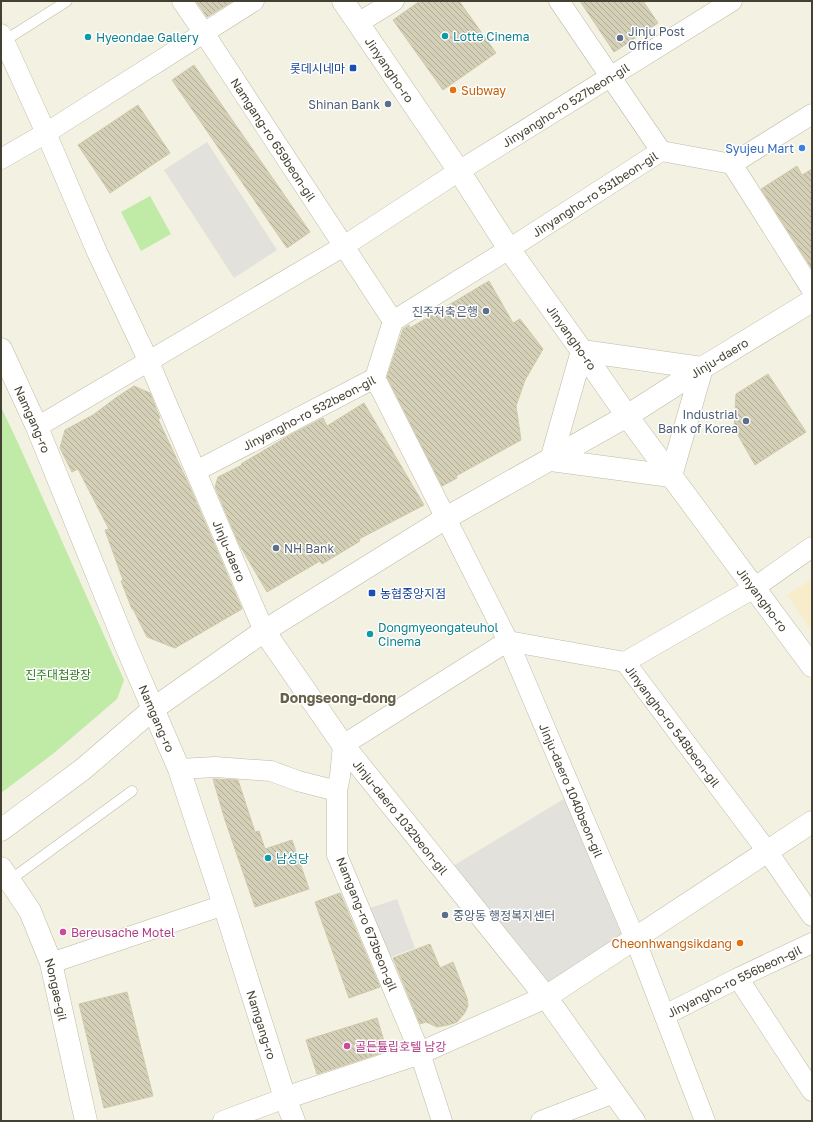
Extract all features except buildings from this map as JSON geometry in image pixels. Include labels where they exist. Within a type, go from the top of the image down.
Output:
[{"type":"street","name":"Namgang-ro 659beon-gil","points":[[182,1],[393,321]]},
{"type":"street","points":[[1,159],[46,133],[254,1]]},
{"type":"street","name":"Jinyangho-ro","points":[[343,1],[459,171],[510,249],[627,416],[812,666]]},
{"type":"street","points":[[358,23],[394,1]]},
{"type":"street","points":[[559,1],[661,151]]},
{"type":"street","name":"Jinyangho-ro 527beon-gil","points":[[459,171],[732,1]]},
{"type":"street","points":[[2,37],[46,133],[97,252],[149,362],[196,470]]},
{"type":"street","points":[[812,114],[732,164],[812,290]]},
{"type":"street","name":"Jinyangho-ro 531beon-gil","points":[[510,249],[661,151],[732,164]]},
{"type":"street","points":[[37,427],[344,246],[459,171]]},
{"type":"street","points":[[393,321],[510,249]]},
{"type":"street","name":"Jinju-daero","points":[[1,830],[82,770],[153,709],[264,631],[446,518],[627,416],[812,301]]},
{"type":"street","name":"Jinyangho-ro 532beon-gil","points":[[196,470],[374,378],[393,321]]},
{"type":"street","name":"Namgang-ro","points":[[1,349],[37,427],[126,646],[179,769],[294,1121]]},
{"type":"street","points":[[582,351],[702,368],[671,476],[551,460],[582,351]]},
{"type":"street","name":"Jinju-daero 1040beon-gil","points":[[374,378],[508,641],[635,939]]},
{"type":"street","name":"Jinju-daero","points":[[196,470],[264,631]]},
{"type":"street","name":"Jinyangho-ro 548beon-gil","points":[[767,851],[625,662],[754,588],[812,547]]},
{"type":"street","name":"Jinju-daero 1032beon-gil","points":[[264,631],[343,745],[546,997],[634,1121]]},
{"type":"street","points":[[343,745],[508,641],[625,662]]},
{"type":"street","name":"Namgang-ro 673beon-gil","points":[[343,745],[337,791],[338,855],[420,1053],[442,1121]]},
{"type":"street","points":[[179,769],[214,767],[271,771],[298,781],[337,791]]},
{"type":"street","points":[[223,1121],[420,1053],[546,997],[812,822]]},
{"type":"street","points":[[767,851],[812,916]]},
{"type":"street","name":"Nongae-gil","points":[[5,874],[30,911],[51,963],[86,1121]]},
{"type":"street","points":[[51,963],[224,905]]},
{"type":"street","name":"Jinyangho-ro 556beon-gil","points":[[635,939],[665,1016],[738,978],[812,943]]},
{"type":"street","points":[[738,978],[812,1091]]},
{"type":"street","points":[[665,1016],[705,1121]]},
{"type":"street","points":[[541,1121],[614,1093]]},
{"type":"lane","points":[[2,37],[67,1]]},
{"type":"lane","points":[[5,874],[132,791]]},
{"type":"shaded area","points":[[207,142],[277,250],[234,278],[164,170]]},
{"type":"shaded area","points":[[812,579],[812,632],[787,595]]},
{"type":"shaded area","points":[[567,797],[623,937],[549,984],[453,866]]},
{"type":"shaded area","points":[[397,899],[415,948],[388,958],[370,908]]},
{"type":"green space","points":[[150,196],[171,234],[141,251],[121,212]]},
{"type":"green space","name":"진주대첩광장","points":[[1,407],[124,680],[117,699],[54,753],[1,793]]},
{"type":"place","name":"Lotte Cinema","points":[[445,36]]},
{"type":"place","name":"Hyeondae Gallery","points":[[88,37]]},
{"type":"place","name":"Jinju Post Office","points":[[620,38]]},
{"type":"place","name":"롯데시네마","points":[[353,68]]},
{"type":"place","name":"Subway","points":[[453,90]]},
{"type":"place","name":"Shinan Bank","points":[[388,104]]},
{"type":"place","name":"Syujeu Mart","points":[[802,148]]},
{"type":"place","name":"진주저축은행","points":[[486,311]]},
{"type":"place","name":"Industrial Bank of Korea","points":[[746,421]]},
{"type":"place","name":"NH Bank","points":[[276,548]]},
{"type":"place","name":"농협중앙지점","points":[[372,593]]},
{"type":"place","name":"Dongmyeongateuhol Cinema","points":[[370,634]]},
{"type":"place","name":"남성당","points":[[268,858]]},
{"type":"place","name":"중앙동 행정복지센터","points":[[445,915]]},
{"type":"place","name":"Bereusache Motel","points":[[63,932]]},
{"type":"place","name":"Cheonhwangsikdang","points":[[740,943]]},
{"type":"place","name":"골든튤립호텔 남강","points":[[347,1046]]},
{"type":"district","name":"Dongseong-dong","points":[[338,697]]}]
